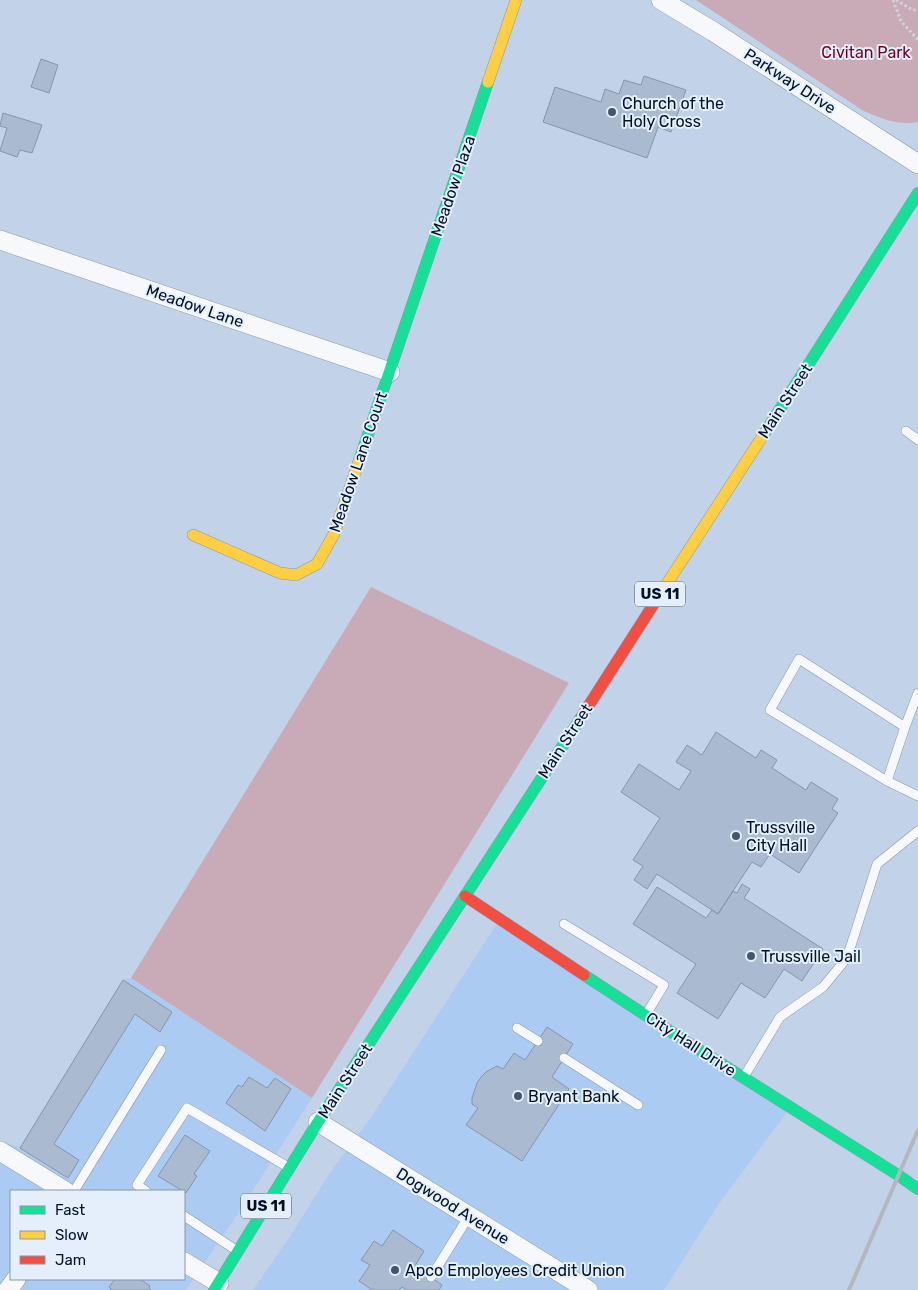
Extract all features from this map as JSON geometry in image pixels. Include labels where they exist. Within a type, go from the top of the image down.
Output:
[{"type":"main road","name":"Meadow Plaza","points":[[390,372],[516,0]]},
{"type":"main road","name":"Main Street","points":[[217,1286],[318,1122],[810,363],[918,193]]},
{"type":"main road","name":"Meadow Lane Court","points":[[193,535],[280,573],[296,575],[317,564],[334,534],[390,372]]},
{"type":"main road","name":"City Hall Drive","points":[[465,896],[743,1078],[918,1189]]},
{"type":"street","name":"Parkway Drive","points":[[661,0],[714,32],[918,164]]},
{"type":"street","name":"Meadow Lane","points":[[0,240],[390,372]]},
{"type":"street","name":"Dogwood Avenue","points":[[318,1122],[588,1290]]},
{"type":"street","points":[[0,1151],[63,1190]]},
{"type":"street","points":[[185,1263],[217,1286]]},
{"type":"lane","points":[[906,431],[918,440]]},
{"type":"lane","points":[[905,727],[799,659],[770,710],[887,781],[918,796]]},
{"type":"lane","points":[[887,781],[918,693]]},
{"type":"lane","points":[[743,1078],[780,1017],[823,988],[847,958],[878,864],[918,831]]},
{"type":"lane","points":[[564,924],[664,984],[646,1015]]},
{"type":"lane","points":[[517,1028],[538,1041]]},
{"type":"lane","points":[[75,1190],[161,1050]]},
{"type":"lane","points":[[564,1058],[638,1105]]},
{"type":"lane","points":[[144,1190],[137,1185],[187,1108],[290,1168]]},
{"type":"lane","points":[[431,1277],[469,1216]]},
{"type":"lane","points":[[185,1217],[238,1252]]},
{"type":"path","points":[[895,0],[918,11]]},
{"type":"path","points":[[895,0],[901,21],[918,40]]},
{"type":"shaded area","points":[[500,919],[790,1108],[718,1205],[664,1290],[253,1290],[291,1235],[331,1171],[370,1119]]},
{"type":"shaded area","points":[[131,978],[312,1098],[186,1290],[0,1290],[0,1142],[20,1147],[123,980]]},
{"type":"green space","name":"Civitan Park","points":[[696,0],[918,0],[918,122],[896,122],[862,110]]},
{"type":"green space","points":[[371,587],[569,683],[312,1098],[131,978]]},
{"type":"building","points":[[41,59],[58,65],[49,93],[31,87]]},
{"type":"building","name":"Church of the Holy Cross","points":[[644,76],[686,90],[671,132],[658,127],[647,158],[543,122],[555,87],[601,102],[605,89],[619,94],[624,80],[641,85]]},
{"type":"building","points":[[3,113],[42,125],[32,153],[20,150],[17,157],[0,151],[7,128],[0,126]]},
{"type":"building","name":"Trussville City Hall","points":[[716,732],[756,758],[761,750],[777,760],[772,768],[806,790],[811,782],[838,799],[832,809],[838,813],[799,873],[770,854],[761,867],[752,862],[718,914],[657,874],[647,889],[634,880],[643,866],[633,860],[660,818],[621,792],[639,764],[679,790],[691,771],[676,762],[687,745],[702,755]]},
{"type":"building","name":"Trussville Jail","points":[[742,884],[750,889],[744,898],[823,949],[802,981],[784,969],[765,998],[741,983],[718,1019],[677,993],[696,964],[633,924],[657,887],[706,918],[712,910],[718,914],[733,891],[737,893]]},
{"type":"building","points":[[123,980],[172,1012],[160,1032],[135,1014],[54,1144],[79,1160],[68,1178],[20,1148]]},
{"type":"building","name":"Bryant Bank","points":[[547,1027],[573,1044],[552,1077],[569,1089],[522,1161],[466,1125],[478,1108],[472,1104],[472,1098],[477,1083],[482,1076],[497,1066],[503,1069],[514,1053],[525,1060]]},
{"type":"building","points":[[249,1077],[267,1088],[275,1078],[291,1089],[265,1131],[226,1103],[238,1085],[242,1087]]},
{"type":"building","points":[[185,1135],[210,1151],[194,1174],[197,1176],[186,1193],[185,1190],[181,1190],[158,1176]]},
{"type":"building","points":[[393,1230],[424,1251],[415,1266],[442,1285],[439,1290],[407,1290],[402,1287],[399,1290],[372,1290],[359,1281],[370,1265],[361,1260],[374,1241],[382,1246]]},
{"type":"building","points":[[114,1280],[141,1280],[150,1286],[151,1290],[110,1290],[109,1287]]},
{"type":"railway","points":[[849,1290],[918,1130]]},
{"type":"traffic: fast","points":[[359,461],[488,82]]},
{"type":"traffic: fast","points":[[764,434],[918,193]]},
{"type":"traffic: fast","points":[[214,1290],[318,1122],[582,716]]},
{"type":"traffic: fast","points":[[584,975],[918,1189]]},
{"type":"traffic: slow","points":[[488,82],[516,0]]},
{"type":"traffic: slow","points":[[657,599],[764,434]]},
{"type":"traffic: slow","points":[[193,535],[280,573],[296,575],[317,564],[334,534],[359,461]]},
{"type":"traffic: jam","points":[[582,716],[657,599]]},
{"type":"traffic: jam","points":[[465,896],[584,975]]},
{"type":"place","name":"Church of the Holy Cross","points":[[612,112]]},
{"type":"place","name":"Trussville City Hall","points":[[736,836]]},
{"type":"place","name":"Trussville Jail","points":[[751,956]]},
{"type":"place","name":"Bryant Bank","points":[[518,1096]]},
{"type":"place","name":"Apco Employees Credit Union","points":[[395,1270]]}]
